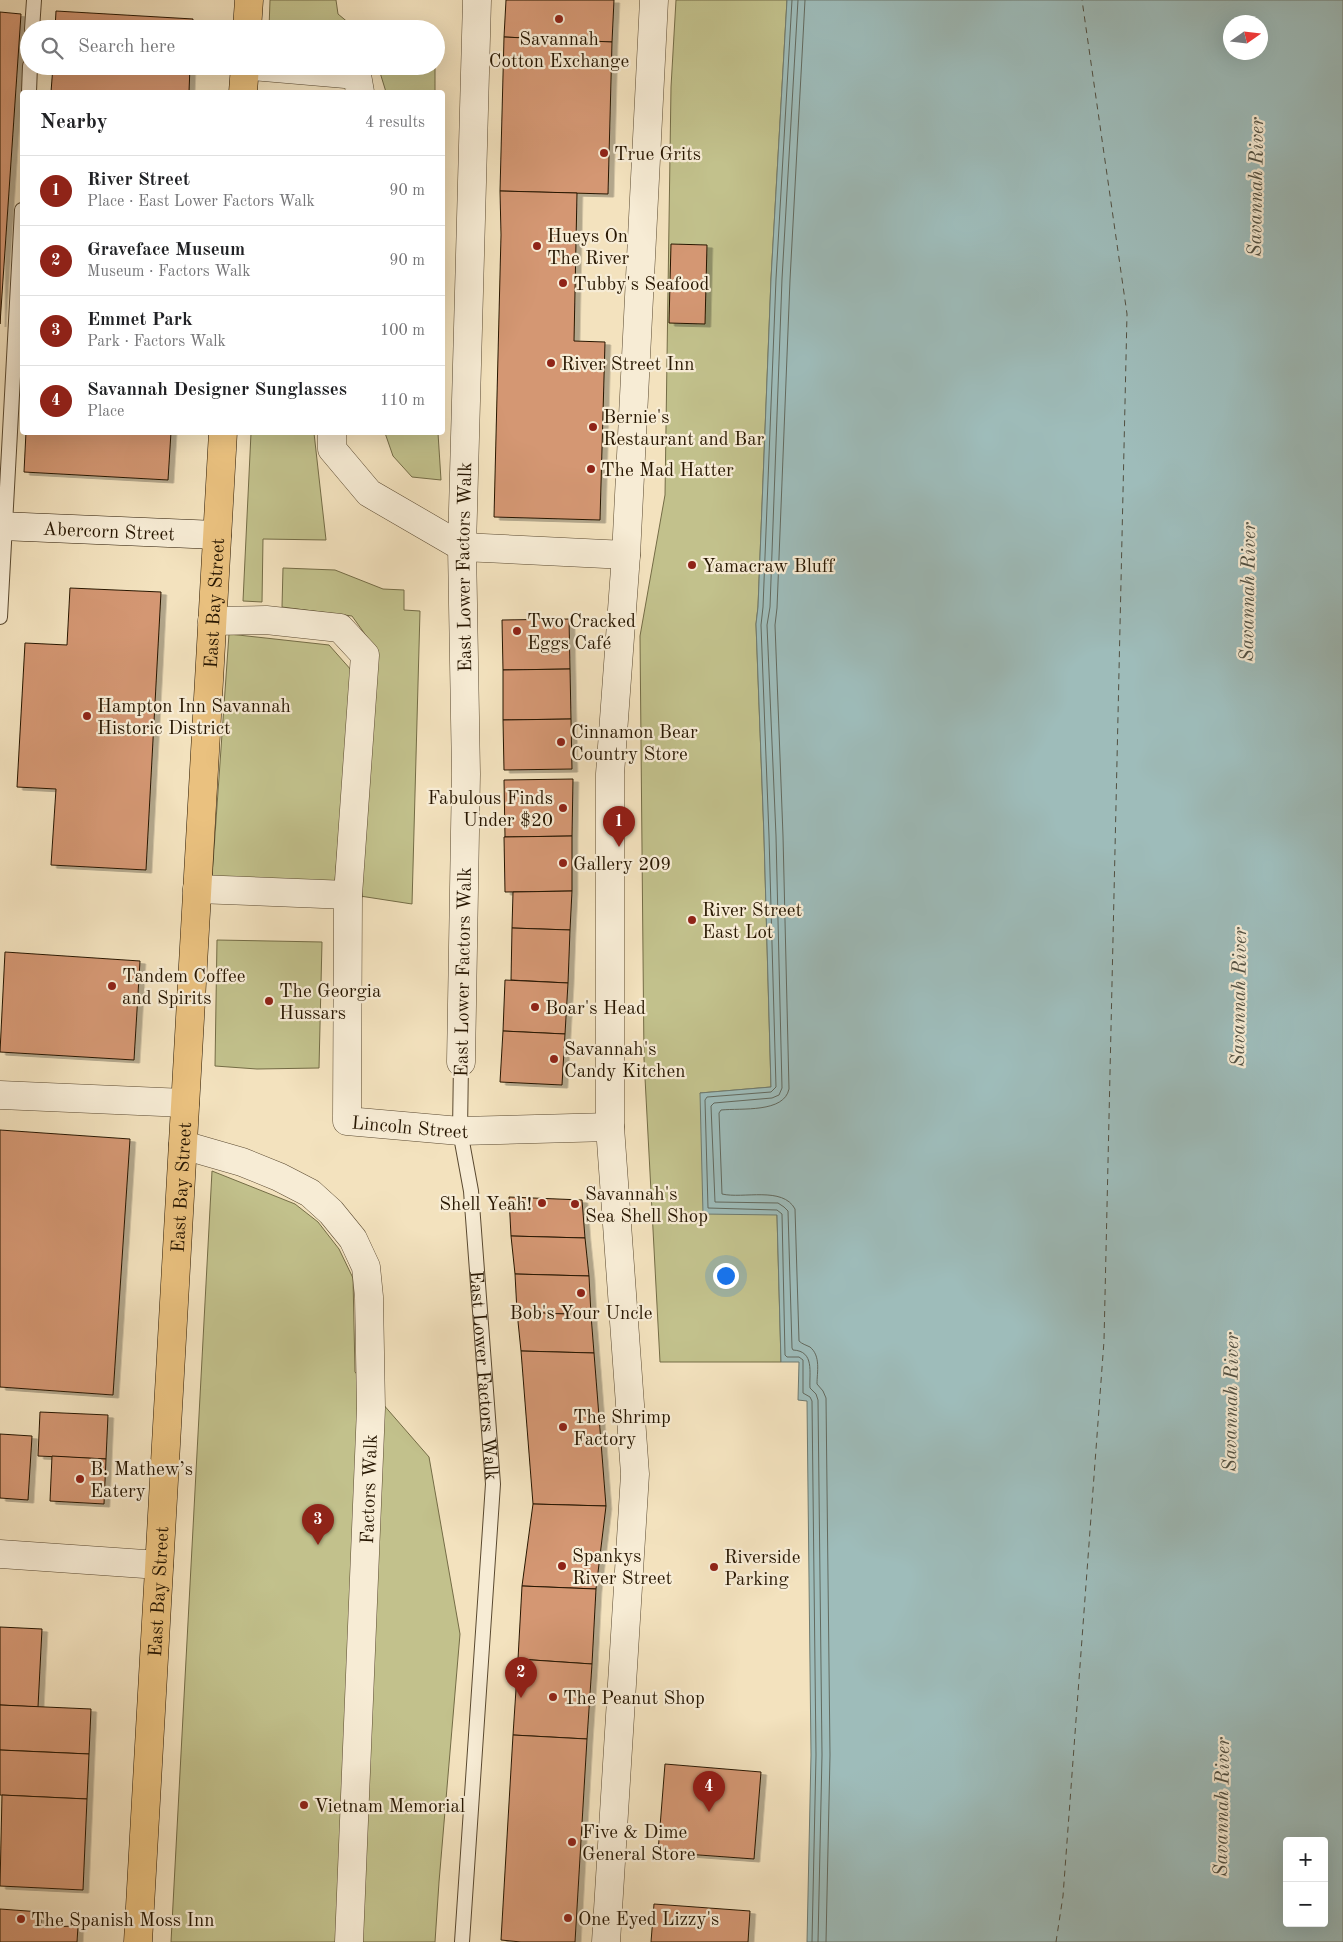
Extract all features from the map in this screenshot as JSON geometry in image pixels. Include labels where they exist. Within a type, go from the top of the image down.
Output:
[{"type":"main road","points":[[247,20],[248,0]]},
{"type":"main road","points":[[243,90],[244,75]]},
{"type":"main road","name":"East Bay Street","points":[[138,1942],[223,435]]},
{"type":"street","name":"East Lower Factors Walk","points":[[461,1062],[466,774],[462,547],[477,0]]},
{"type":"street","points":[[606,1942],[634,1474],[610,1127],[610,774],[626,554],[654,0]]},
{"type":"street","points":[[357,75],[360,90]]},
{"type":"street","points":[[332,435],[332,449],[369,493],[462,547],[626,554]]},
{"type":"street","name":"Abercorn Street","points":[[3,527],[217,535]]},
{"type":"street","points":[[198,889],[348,895],[365,655],[340,628],[266,620],[212,621]]},
{"type":"street","name":"Lincoln Street","points":[[348,895],[347,1121],[460,1131],[610,1127]]},
{"type":"street","points":[[0,1095],[185,1103]]},
{"type":"street","name":"Factors Walk","points":[[183,1145],[242,1162],[279,1177],[310,1193],[331,1212],[353,1239],[366,1267],[369,1297],[371,1408],[349,1942]]},
{"type":"street","points":[[0,1554],[160,1565]]},
{"type":"lane","points":[[33,20],[34,0]]},
{"type":"lane","points":[[29,90],[30,75]]},
{"type":"lane","points":[[0,617],[3,527],[20,243]]},
{"type":"lane","name":"East Lower Factors Walk","points":[[461,1062],[460,1131],[470,1191],[493,1484],[462,1942]]},
{"type":"shaded area","points":[[270,0],[336,0],[338,14],[345,20],[269,20]]},
{"type":"shaded area","points":[[676,0],[787,0],[771,279],[756,624],[771,1087],[700,1093],[777,1215],[781,1362],[660,1362],[644,1059],[640,636],[665,495],[671,87]]},
{"type":"shaded area","points":[[381,75],[435,75],[435,90],[385,90]]},
{"type":"shaded area","points":[[251,435],[314,435],[326,540],[263,539],[262,602],[243,601]]},
{"type":"shaded area","points":[[386,435],[438,435],[441,480],[412,477],[393,456]]},
{"type":"shaded area","points":[[283,568],[335,570],[383,589],[404,590],[404,610],[420,611],[412,904],[360,896],[377,651],[352,616],[282,607]]},
{"type":"shaded area","points":[[229,634],[329,645],[352,671],[335,882],[212,878]]},
{"type":"shaded area","points":[[217,940],[322,942],[319,1068],[257,1069],[215,1066]]},
{"type":"shaded area","points":[[212,1171],[295,1204],[318,1222],[339,1249],[353,1278],[355,1372],[429,1457],[460,1634],[435,1942],[171,1942]]},
{"type":"water","name":"Savannah River","points":[[787,0],[1343,0],[1343,1942],[807,1942],[811,1755],[807,1401],[798,1400],[799,1362],[781,1362],[777,1215],[703,1214],[700,1093],[771,1087],[756,624],[771,279]]},
{"type":"building","name":"Savannah Cotton Exchange","points":[[506,0],[614,0],[612,42],[504,37]]},
{"type":"building","points":[[56,11],[193,19],[193,20],[56,20]]},
{"type":"building","points":[[0,12],[21,14],[0,324]]},
{"type":"building","points":[[504,37],[612,42],[608,194],[500,191]]},
{"type":"building","points":[[52,75],[190,75],[189,90],[51,90]]},
{"type":"building","name":"River Street Inn","points":[[500,191],[577,193],[574,341],[605,342],[600,520],[494,517],[501,235]]},
{"type":"building","points":[[671,244],[707,245],[705,324],[669,323]]},
{"type":"building","points":[[26,435],[171,435],[168,480],[24,472]]},
{"type":"building","name":"Hampton Inn Savannah Historic District","points":[[70,588],[161,592],[146,870],[51,865],[56,789],[17,787],[25,643],[67,645]]},
{"type":"building","points":[[569,619],[570,669],[503,670],[502,620]]},
{"type":"building","points":[[570,669],[571,719],[503,720],[503,670]]},
{"type":"building","points":[[571,719],[572,769],[504,770],[503,720]]},
{"type":"building","points":[[573,779],[572,836],[505,837],[504,780]]},
{"type":"building","points":[[572,836],[572,891],[505,892],[504,837]]},
{"type":"building","points":[[572,891],[570,930],[512,928],[513,892]]},
{"type":"building","points":[[512,928],[570,930],[568,983],[511,980]]},
{"type":"building","points":[[5,952],[140,961],[134,1060],[0,1052]]},
{"type":"building","name":"Boar's Head","points":[[505,980],[568,983],[565,1034],[503,1031]]},
{"type":"building","points":[[503,1031],[565,1034],[562,1085],[500,1082]]},
{"type":"building","points":[[0,1130],[130,1139],[113,1395],[0,1387]]},
{"type":"building","points":[[509,1197],[582,1200],[585,1238],[511,1236]]},
{"type":"building","points":[[511,1236],[585,1238],[589,1276],[515,1274]]},
{"type":"building","points":[[515,1274],[589,1276],[591,1315],[517,1312]]},
{"type":"building","points":[[517,1312],[591,1315],[594,1353],[521,1351]]},
{"type":"building","name":"The Shrimp Factory","points":[[521,1351],[594,1353],[606,1506],[533,1504]]},
{"type":"building","points":[[40,1412],[108,1415],[106,1459],[38,1456]]},
{"type":"building","points":[[0,1434],[32,1436],[28,1500],[0,1498]]},
{"type":"building","points":[[52,1456],[106,1459],[104,1504],[50,1501]]},
{"type":"building","name":"Spankys River Street","points":[[533,1504],[606,1506],[596,1589],[522,1586]]},
{"type":"building","points":[[522,1586],[596,1589],[592,1664],[518,1659]]},
{"type":"building","points":[[0,1627],[42,1629],[38,1707],[0,1705]]},
{"type":"building","name":"The Peanut Shop","points":[[518,1659],[592,1664],[587,1739],[513,1735]]},
{"type":"building","points":[[0,1705],[91,1709],[89,1754],[0,1750]]},
{"type":"building","points":[[513,1735],[587,1739],[575,1942],[501,1940]]},
{"type":"building","points":[[0,1750],[89,1754],[87,1799],[0,1795]]},
{"type":"building","points":[[665,1764],[761,1772],[754,1859],[658,1852]]},
{"type":"building","points":[[2,1795],[87,1799],[83,1890],[0,1886]]},
{"type":"building","points":[[654,1904],[750,1911],[748,1942],[651,1942]]},
{"type":"building","name":"The Spanish Moss Inn","points":[[0,1909],[41,1912],[41,1927],[78,1926],[77,1942],[0,1942]]},
{"type":"ferry route","points":[[1056,1942],[1063,1896],[1104,1341],[1127,314],[1082,0]]},
{"type":"place","name":"Savannah Cotton Exchange","points":[[559,19]]},
{"type":"place","name":"True Grits","points":[[604,153]]},
{"type":"place","name":"Hueys On The River","points":[[537,246]]},
{"type":"place","name":"Tubby's Seafood","points":[[563,283]]},
{"type":"place","name":"River Street Inn","points":[[551,363]]},
{"type":"place","name":"Bernie's Restaurant and Bar","points":[[593,427]]},
{"type":"place","name":"The Mad Hatter","points":[[591,469]]},
{"type":"place","name":"Yamacraw Bluff","points":[[692,565]]},
{"type":"place","name":"Two Cracked Eggs Café","points":[[517,631]]},
{"type":"place","name":"Hampton Inn Savannah Historic District","points":[[87,716]]},
{"type":"place","name":"Cinnamon Bear Country Store","points":[[561,742]]},
{"type":"place","name":"Fabulous Finds Under $20","points":[[563,808]]},
{"type":"place","name":"River Street","points":[[619,847]]},
{"type":"place","name":"Gallery 209","points":[[563,863]]},
{"type":"place","name":"River Street East Lot","points":[[692,920]]},
{"type":"place","name":"Tandem Coffee and Spirits","points":[[112,986]]},
{"type":"place","name":"The Georgia Hussars","points":[[269,1001]]},
{"type":"place","name":"Boar's Head","points":[[535,1007]]},
{"type":"place","name":"Savannah's Candy Kitchen","points":[[554,1059]]},
{"type":"place","name":"Shell Yeah!","points":[[542,1203]]},
{"type":"place","name":"Savannah's Sea Shell Shop","points":[[575,1204]]},
{"type":"place","name":"Bob's Your Uncle","points":[[581,1293]]},
{"type":"place","name":"The Shrimp Factory","points":[[563,1427]]},
{"type":"place","name":"B. Mathew’s Eatery","points":[[80,1479]]},
{"type":"place","name":"Emmet Park","points":[[318,1545]]},
{"type":"place","name":"Spankys River Street","points":[[562,1566]]},
{"type":"place","name":"Riverside Parking","points":[[714,1567]]},
{"type":"place","name":"The Peanut Shop","points":[[553,1697]]},
{"type":"place","name":"Graveface Museum","points":[[521,1698]]},
{"type":"place","name":"Vietnam Memorial","points":[[304,1805]]},
{"type":"place","name":"Savannah Designer Sunglasses","points":[[709,1812]]},
{"type":"place","name":"Five & Dime General Store","points":[[572,1842]]},
{"type":"place","name":"One Eyed Lizzy's","points":[[568,1918]]},
{"type":"place","name":"The Spanish Moss Inn","points":[[21,1919]]}]
